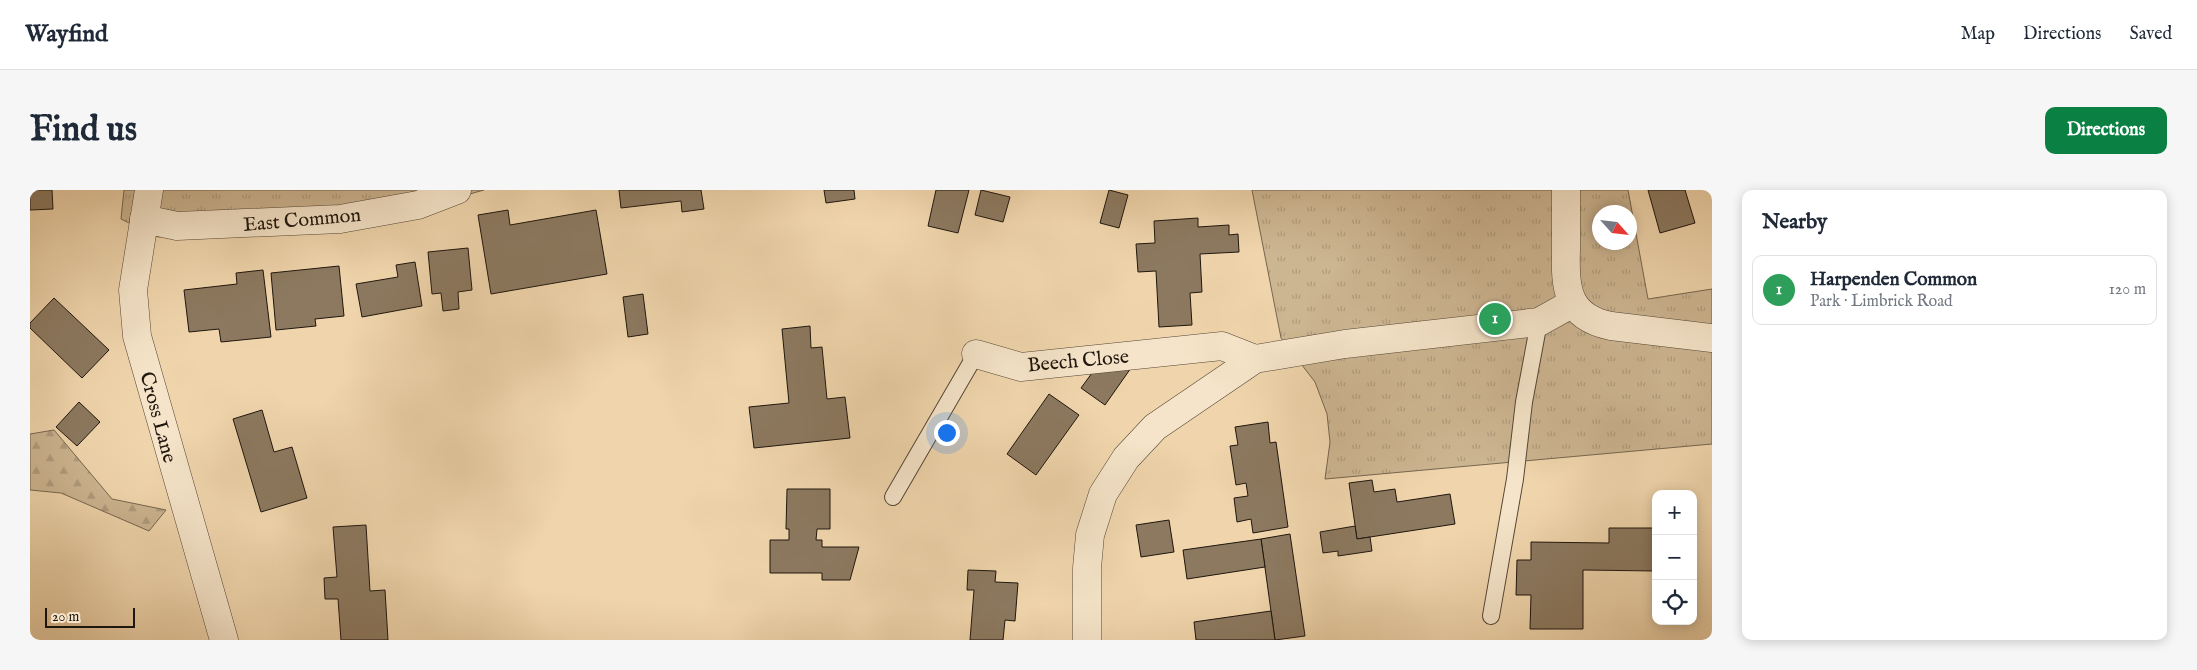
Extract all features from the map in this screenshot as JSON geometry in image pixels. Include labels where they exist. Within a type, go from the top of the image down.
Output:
[{"type":"street","name":"Cross Lane","points":[[149,190],[133,290],[137,336],[224,640]]},
{"type":"street","name":"East Common","points":[[144,219],[177,226],[340,219],[418,204],[457,190]]},
{"type":"street","points":[[1566,190],[1566,274],[1568,290],[1573,304],[1581,313],[1599,324],[1712,338]]},
{"type":"street","points":[[1087,640],[1087,568],[1090,535],[1104,494],[1126,458],[1156,427],[1255,359],[1345,344],[1539,322],[1573,304]]},
{"type":"street","name":"Beech Close","points":[[976,354],[1021,367],[1222,346],[1255,359]]},
{"type":"lane","points":[[1491,616],[1515,479],[1524,402],[1539,322]]},
{"type":"lane","name":"Beech Close","points":[[893,497],[976,354]]},
{"type":"green space","points":[[124,190],[484,190],[441,202],[158,237],[121,219]]},
{"type":"green space","points":[[1252,190],[1628,190],[1631,205],[1592,205],[1592,250],[1637,250],[1637,239],[1648,299],[1712,289],[1712,444],[1325,479],[1330,442],[1327,414],[1315,382],[1281,338]]},
{"type":"green space","points":[[54,430],[112,499],[166,510],[149,531],[61,493],[30,490],[30,434]]},
{"type":"building","points":[[30,190],[52,190],[53,209],[30,210]]},
{"type":"building","points":[[619,190],[701,190],[704,209],[682,212],[681,201],[621,208]]},
{"type":"building","points":[[824,190],[854,190],[855,199],[826,203]]},
{"type":"building","points":[[936,190],[969,190],[958,233],[928,226]]},
{"type":"building","points":[[981,190],[1010,197],[1003,222],[975,215]]},
{"type":"building","points":[[1109,190],[1128,195],[1119,228],[1100,223]]},
{"type":"building","points":[[1648,190],[1685,190],[1695,223],[1660,233]]},
{"type":"building","points":[[508,210],[510,225],[596,210],[607,274],[491,294],[478,215]]},
{"type":"building","points":[[1198,218],[1198,227],[1229,225],[1229,235],[1238,234],[1239,252],[1200,254],[1202,292],[1190,293],[1192,325],[1159,327],[1156,271],[1138,272],[1136,244],[1155,243],[1154,221]]},
{"type":"building","points":[[468,248],[472,290],[458,292],[459,309],[443,311],[441,293],[432,294],[428,252]]},
{"type":"building","points":[[415,262],[422,306],[362,317],[356,284],[398,277],[396,265]]},
{"type":"building","points":[[339,266],[344,316],[315,319],[316,326],[276,330],[271,273]]},
{"type":"building","points":[[263,270],[271,337],[221,342],[219,329],[189,332],[184,290],[237,284],[236,273]]},
{"type":"building","points":[[643,294],[648,334],[628,337],[623,297]]},
{"type":"building","points":[[54,298],[109,350],[82,378],[30,328],[30,323]]},
{"type":"building","points":[[810,326],[811,348],[822,347],[827,399],[845,397],[850,438],[754,448],[749,407],[789,403],[782,329]]},
{"type":"building","points":[[1131,368],[1105,405],[1081,388],[1092,373]]},
{"type":"building","points":[[1049,394],[1079,415],[1036,475],[1007,454]]},
{"type":"building","points":[[79,402],[100,422],[77,446],[56,427]]},
{"type":"building","points":[[262,410],[274,452],[292,447],[307,498],[261,512],[233,419]]},
{"type":"building","points":[[1268,422],[1270,443],[1276,442],[1288,527],[1253,533],[1251,519],[1237,522],[1234,498],[1248,496],[1246,483],[1236,485],[1230,446],[1238,445],[1235,427]]},
{"type":"building","points":[[1372,480],[1374,492],[1395,489],[1397,502],[1450,494],[1455,524],[1357,539],[1349,483]]},
{"type":"building","points":[[787,489],[830,489],[830,529],[817,529],[816,540],[822,540],[822,547],[859,547],[850,580],[822,580],[822,573],[770,573],[770,540],[789,540],[789,529],[786,529]]},
{"type":"building","points":[[1169,520],[1174,552],[1141,557],[1136,525]]},
{"type":"building","points":[[366,525],[370,591],[385,590],[388,640],[341,640],[338,599],[325,599],[324,578],[337,577],[333,527]]},
{"type":"building","points":[[1355,526],[1357,539],[1370,537],[1372,551],[1338,556],[1338,551],[1323,553],[1320,532]]},
{"type":"building","points":[[1609,528],[1652,528],[1652,571],[1583,570],[1583,629],[1530,629],[1531,595],[1516,595],[1517,560],[1531,560],[1531,542],[1609,543]]},
{"type":"building","points":[[1290,534],[1305,636],[1275,640],[1261,539]]},
{"type":"building","points":[[1261,539],[1265,567],[1187,579],[1183,550]]},
{"type":"building","points":[[968,570],[996,571],[995,582],[1018,583],[1015,621],[1005,620],[1003,640],[970,640],[974,590],[967,590]]},
{"type":"building","points":[[1271,611],[1275,640],[1196,640],[1194,622]]},
{"type":"place","name":"Harpenden Common","points":[[1495,319]]}]
